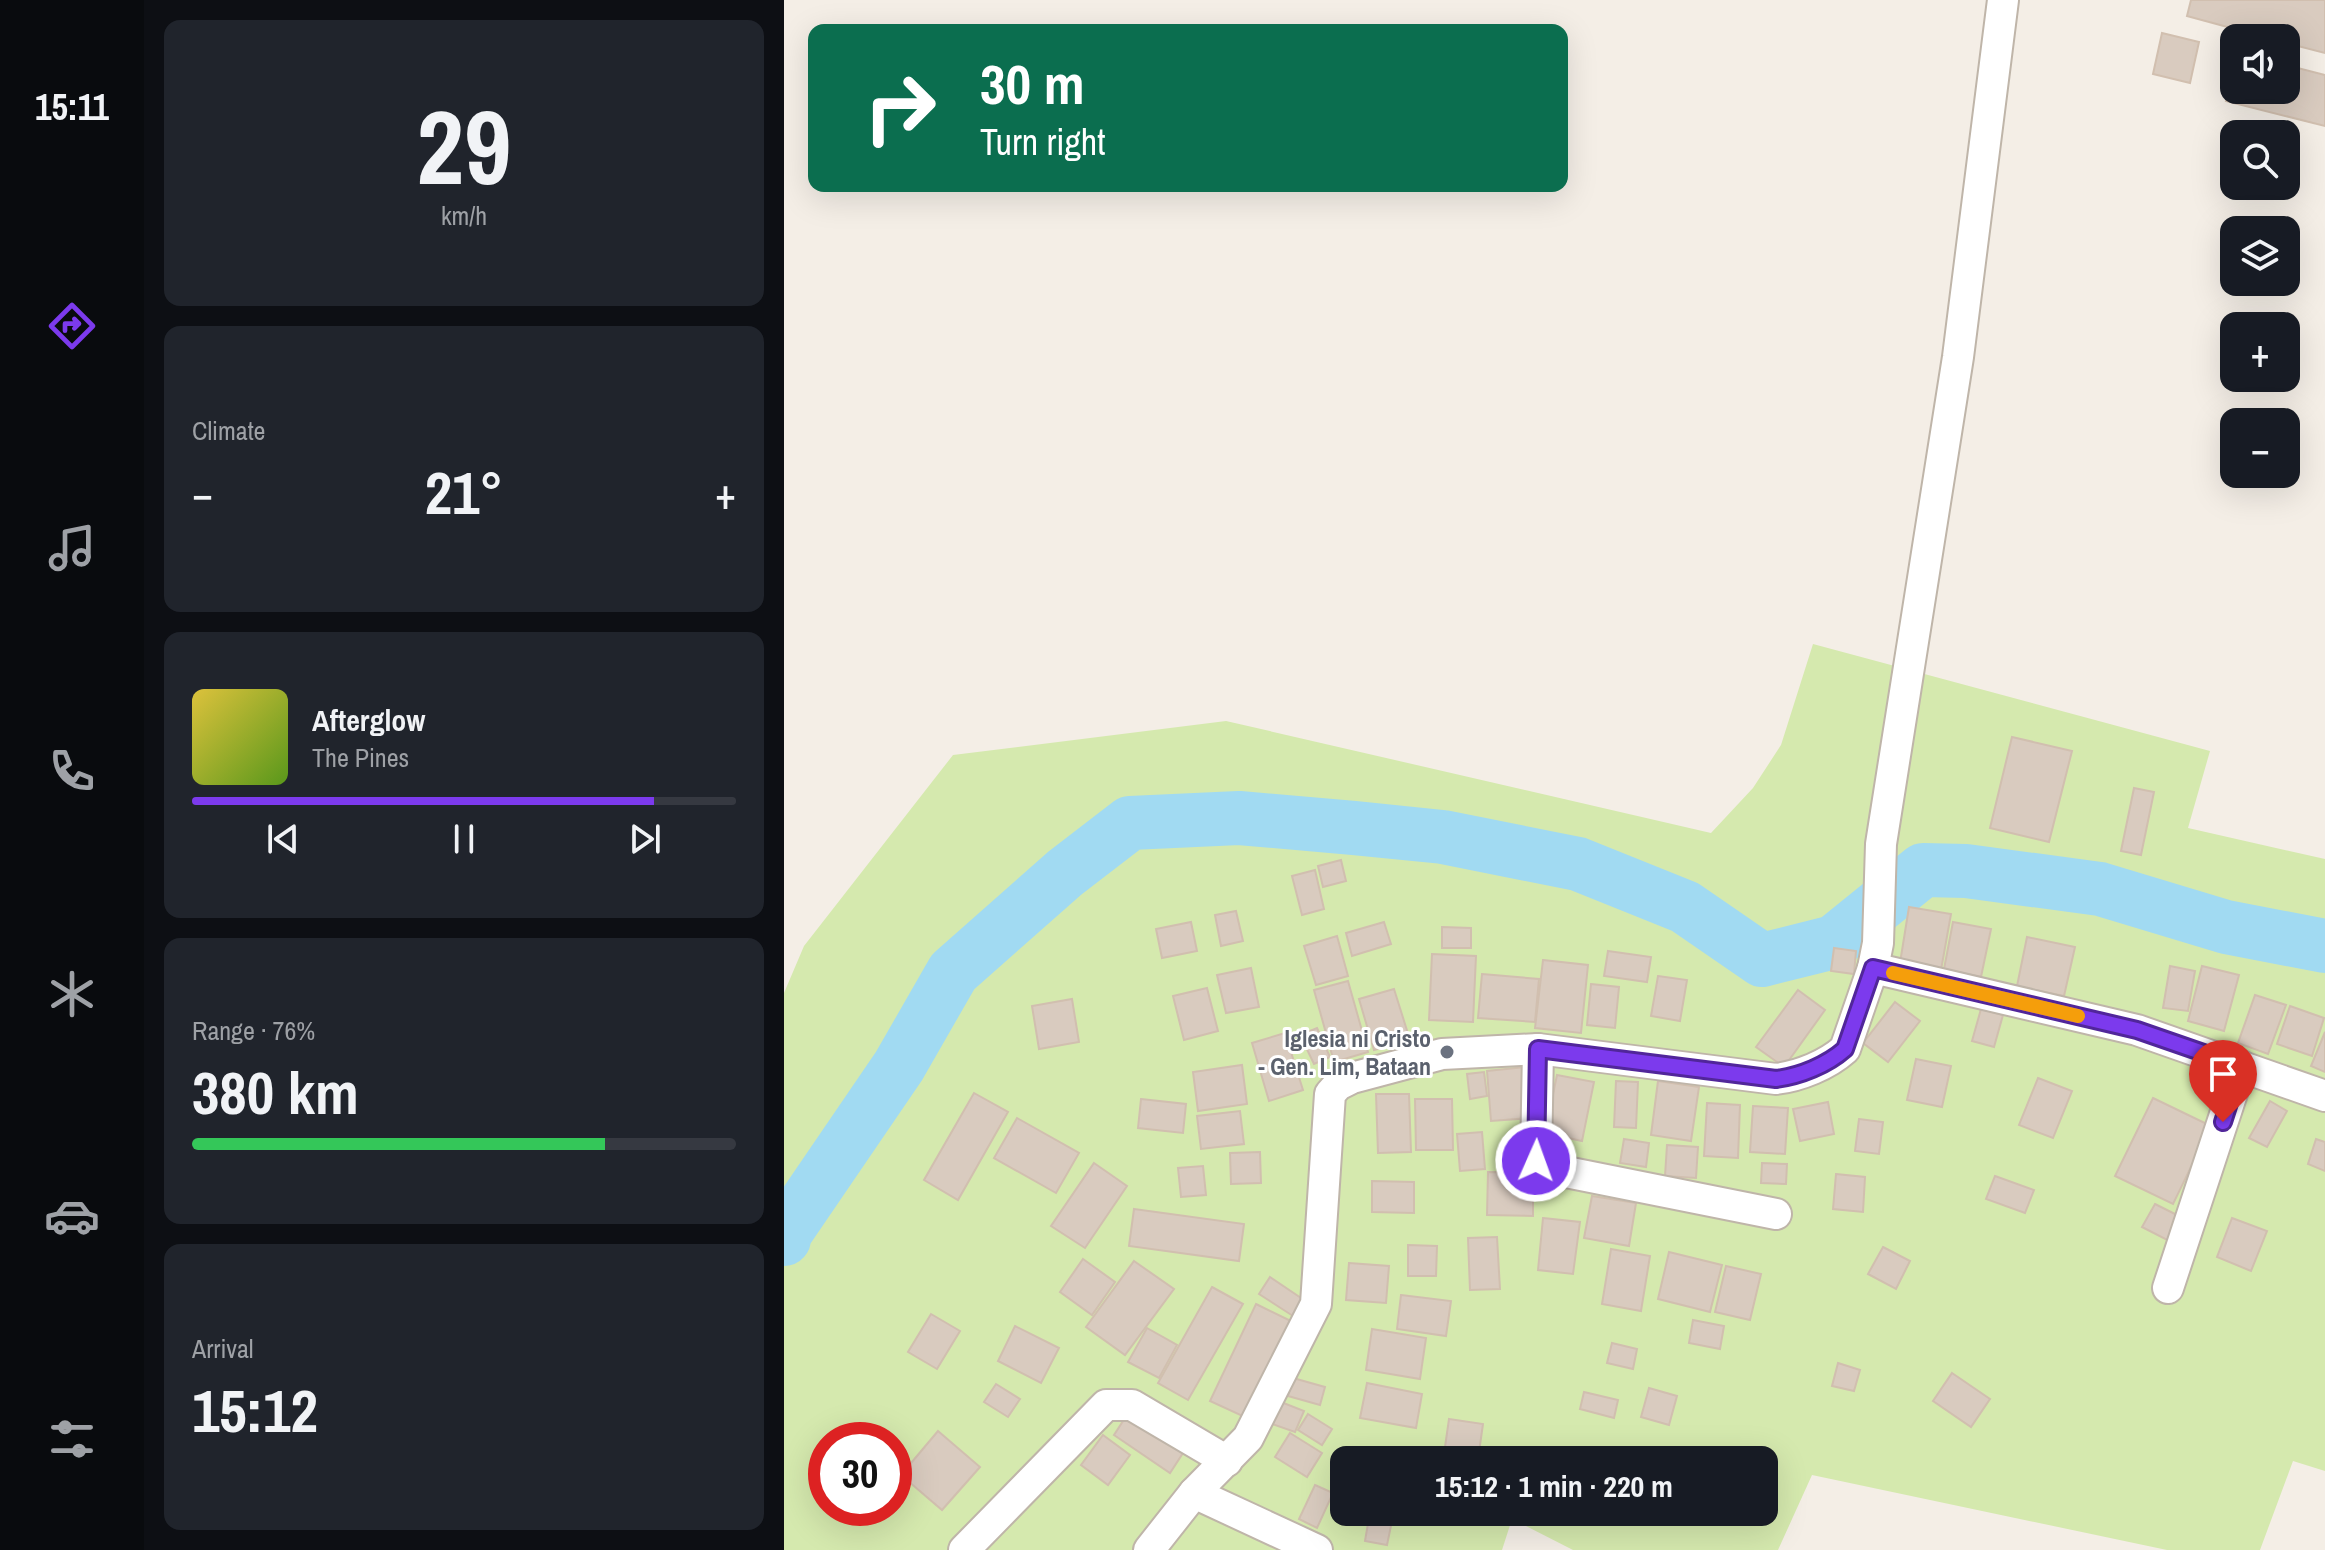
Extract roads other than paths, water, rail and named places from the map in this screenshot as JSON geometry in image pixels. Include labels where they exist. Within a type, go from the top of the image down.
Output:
[{"type":"street","points":[[1149,1550],[1194,1493],[1248,1438],[1316,1304],[1330,1094],[1338,1085],[1352,1078],[1442,1054],[1538,1049],[1776,1079],[1794,1077],[1836,1057],[1845,1049],[1875,956],[1881,844],[1958,357],[2003,0]]},
{"type":"street","points":[[1875,956],[2137,1030],[2325,1096]]},
{"type":"street","points":[[1538,1049],[1536,1161],[1541,1167],[1776,1214]]},
{"type":"street","points":[[2168,1288],[2241,1066]]},
{"type":"street","points":[[964,1550],[1106,1405],[1132,1405],[1227,1461]]},
{"type":"street","points":[[1194,1493],[1317,1550]]},
{"type":"waterway","points":[[784,1239],[785,1233],[899,1066],[953,972],[1065,873],[1130,823],[1239,818],[1354,828],[1443,837],[1578,864],[1685,907],[1762,960],[1834,942],[1923,870],[1966,871],[2100,889],[2226,927],[2325,946]]},
{"type":"place","name":"Iglesia ni Cristo - Gen. Lim, Bataan","points":[[1447,1052]]}]
